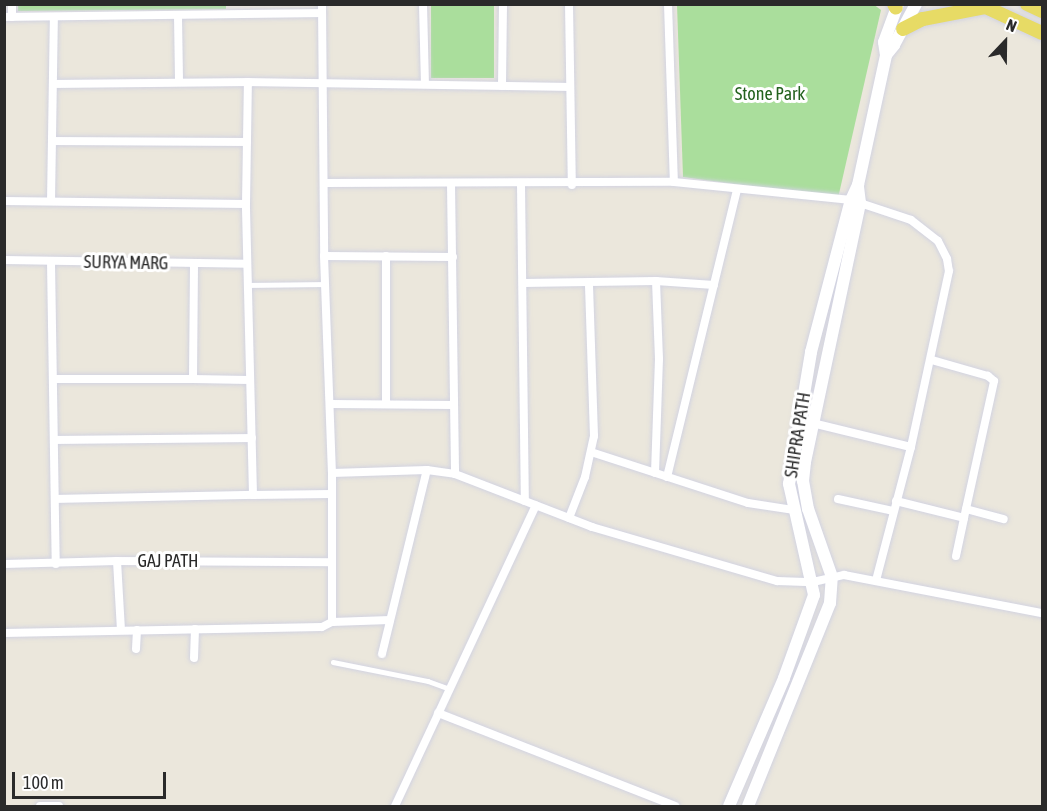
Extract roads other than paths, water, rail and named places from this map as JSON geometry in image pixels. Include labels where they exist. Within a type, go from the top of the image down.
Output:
[{"type":"main road","points":[[1028,4],[1042,11]]},
{"type":"main road","points":[[903,30],[923,19],[983,6],[1042,33]]},
{"type":"street","points":[[12,4],[8,17],[178,16],[322,9],[325,82],[324,256],[331,404],[332,622]]},
{"type":"street","points":[[423,4],[425,84]]},
{"type":"street","points":[[502,86],[503,4]]},
{"type":"street","points":[[569,4],[572,185]]},
{"type":"street","points":[[668,4],[674,182]]},
{"type":"street","name":"SHIPRA PATH","points":[[886,55],[903,30],[916,4]]},
{"type":"street","name":"SHIPRA PATH","points":[[729,807],[784,678],[814,595],[813,582],[801,544],[789,484],[812,352],[856,201],[886,55],[884,42],[895,5]]},
{"type":"street","points":[[51,201],[55,84],[54,16]]},
{"type":"street","points":[[178,16],[180,81]]},
{"type":"street","points":[[55,84],[248,81],[569,87]]},
{"type":"street","points":[[248,81],[246,204],[253,495]]},
{"type":"street","points":[[52,141],[247,142]]},
{"type":"street","points":[[324,183],[572,185],[674,182],[856,201],[911,220],[938,241],[947,259],[949,271],[932,360],[876,580]]},
{"type":"street","points":[[452,184],[455,474]]},
{"type":"street","points":[[521,185],[525,501]]},
{"type":"street","points":[[667,477],[736,189]]},
{"type":"street","points":[[4,201],[246,204]]},
{"type":"street","points":[[748,807],[830,603],[832,577],[808,509],[803,481],[856,201]]},
{"type":"street","points":[[324,256],[453,257]]},
{"type":"street","points":[[386,256],[386,403]]},
{"type":"street","name":"SURYA MARG","points":[[4,260],[247,264]]},
{"type":"street","points":[[51,262],[57,499],[56,564]]},
{"type":"street","points":[[193,379],[194,264]]},
{"type":"street","points":[[524,284],[656,281],[714,285]]},
{"type":"street","points":[[655,473],[659,359],[656,281]]},
{"type":"street","points":[[569,518],[594,436],[589,283]]},
{"type":"street","points":[[932,360],[988,376],[994,381],[956,556]]},
{"type":"street","points":[[55,379],[249,380]]},
{"type":"street","points":[[331,404],[454,405]]},
{"type":"street","points":[[800,420],[911,447]]},
{"type":"street","points":[[56,440],[252,438]]},
{"type":"street","points":[[591,452],[748,503],[794,510]]},
{"type":"street","points":[[332,473],[427,470],[455,474],[592,527],[777,581],[813,582],[844,575],[1042,613]]},
{"type":"street","points":[[382,654],[427,470]]},
{"type":"street","points":[[57,499],[331,494]]},
{"type":"street","points":[[838,499],[893,511]]},
{"type":"street","points":[[896,501],[1004,519]]},
{"type":"street","points":[[395,807],[536,505]]},
{"type":"street","points":[[117,561],[121,630]]},
{"type":"street","name":"GAJ PATH","points":[[4,564],[117,561],[331,562]]},
{"type":"street","points":[[4,633],[322,627],[332,622],[390,620]]},
{"type":"street","points":[[194,658],[195,629]]},
{"type":"street","points":[[136,649],[137,630]]},
{"type":"street","points":[[438,713],[675,807]]},
{"type":"street","points":[[40,807],[59,807]]},
{"type":"lane","points":[[248,285],[326,284]]},
{"type":"lane","points":[[333,662],[428,681],[450,689]]},
{"type":"park label","name":"Stone Park","points":[[770,94]]}]
